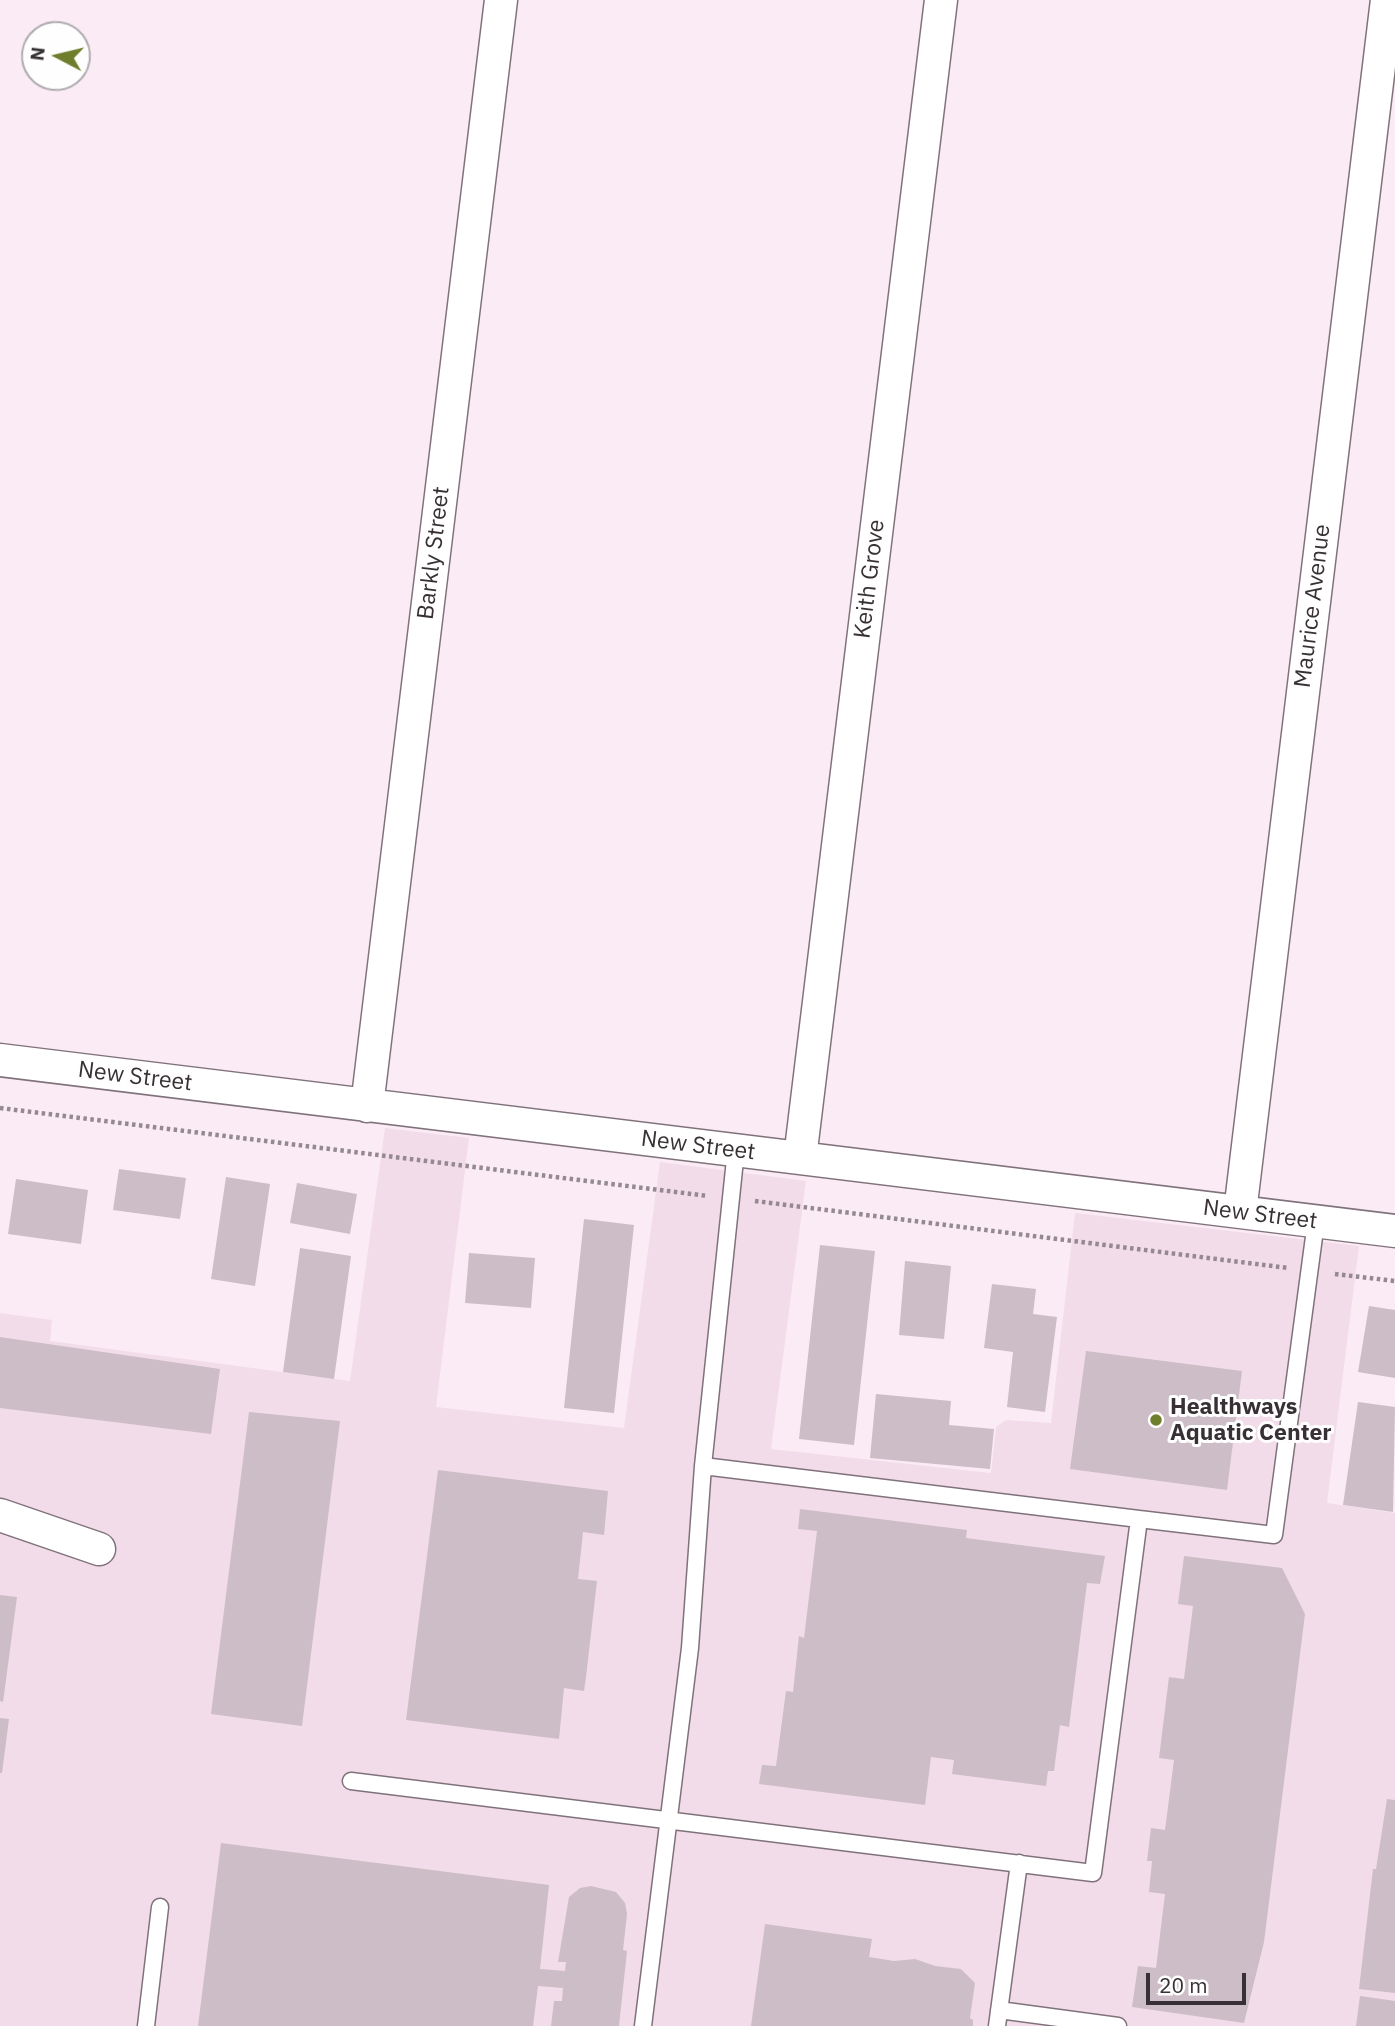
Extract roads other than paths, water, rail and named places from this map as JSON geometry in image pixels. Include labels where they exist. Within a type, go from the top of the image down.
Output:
[{"type":"street","name":"Barkly Street","points":[[367,1106],[501,0]]},
{"type":"street","name":"Keith Grove","points":[[800,1158],[941,0]]},
{"type":"street","name":"Maurice Avenue","points":[[1240,1212],[1387,0]]},
{"type":"street","name":"New Street","points":[[0,1060],[1395,1231]]},
{"type":"street","points":[[0,1515],[99,1549]]},
{"type":"lane","points":[[643,2026],[690,1648],[704,1466],[736,1150]]},
{"type":"lane","points":[[704,1466],[1274,1535],[1316,1222]]},
{"type":"lane","points":[[351,1781],[670,1818],[1093,1873],[1139,1519]]},
{"type":"lane","points":[[1019,1863],[998,2018],[1118,2026]]},
{"type":"lane","points":[[146,2026],[160,1907]]},
{"type":"place","name":"Healthways Aquatic Center","points":[[1156,1420]]}]
